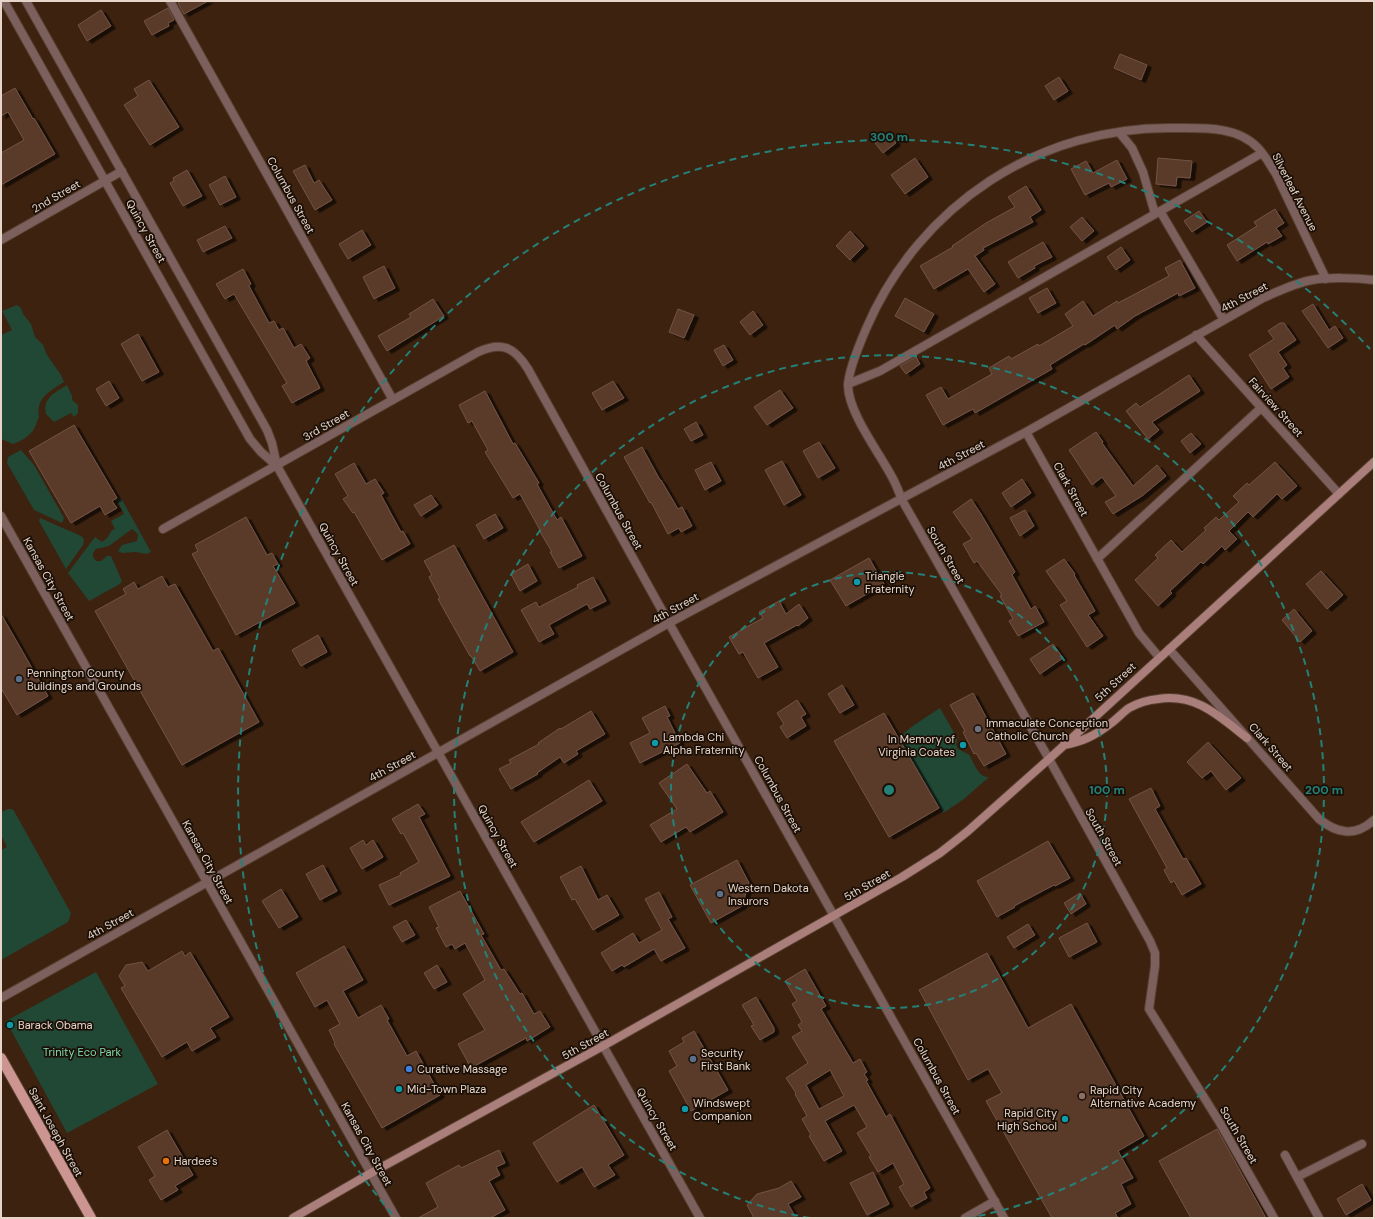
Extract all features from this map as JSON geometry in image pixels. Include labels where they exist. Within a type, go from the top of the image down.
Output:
[{"type":"main road","name":"5th Street","points":[[293,1218],[371,1173],[603,1046],[834,916],[902,877],[940,853],[968,831],[1049,759],[1374,462]]},
{"type":"main road","points":[[1063,745],[1083,741],[1096,734],[1129,709],[1149,700],[1164,698],[1180,698],[1195,702],[1212,710],[1247,738]]},
{"type":"main road","name":"Saint Joseph Street","points":[[1,1058],[91,1218]]},
{"type":"street","name":"Quincy Street","points":[[4,1],[250,439],[261,452],[277,466]]},
{"type":"street","name":"Quincy Street","points":[[26,1],[267,430],[272,443],[277,466],[700,1218]]},
{"type":"street","name":"Columbus Street","points":[[170,1],[393,400]]},
{"type":"street","name":"Silverleaf Avenue","points":[[848,384],[856,352],[873,312],[889,284],[927,232],[951,209],[981,185],[1018,164],[1056,147],[1090,137],[1119,132],[1166,128],[1214,129],[1234,133],[1247,139],[1258,147],[1276,174],[1326,279]]},
{"type":"street","points":[[1119,132],[1132,148],[1143,172],[1157,213],[1224,320]]},
{"type":"street","points":[[848,384],[880,371],[1262,153]]},
{"type":"street","name":"2nd Street","points":[[1,240],[122,171]]},
{"type":"street","name":"4th Street","points":[[1,998],[669,623],[787,559],[902,500],[1026,432],[1196,335],[1280,290],[1312,280],[1374,280]]},
{"type":"street","name":"Fairview Street","points":[[1196,335],[1339,494]]},
{"type":"street","name":"3rd Street","points":[[163,529],[478,352],[493,346],[501,346]]},
{"type":"street","name":"Columbus Street","points":[[501,346],[514,353],[528,369],[669,623],[1004,1218]]},
{"type":"street","name":"South Street","points":[[848,384],[850,398],[856,415],[893,478],[902,500],[1049,759],[1146,934],[1155,953],[1155,966],[1149,1009],[1220,1123],[1274,1218]]},
{"type":"street","points":[[1097,559],[1261,408]]},
{"type":"street","name":"Clark Street","points":[[1026,432],[1139,633],[1159,657]]},
{"type":"street","name":"Kansas City Street","points":[[1,516],[396,1218]]},
{"type":"street","name":"Clark Street","points":[[1169,649],[1319,819],[1329,827],[1339,831],[1352,832],[1372,822]]},
{"type":"street","points":[[1297,1177],[1362,1144]]},
{"type":"street","points":[[1285,1155],[1319,1218]]},
{"type":"street","points":[[965,1218],[995,1201]]},
{"type":"green space","points":[[17,305],[21,308],[23,314],[31,324],[35,337],[43,345],[47,355],[64,382],[49,392],[42,400],[39,405],[39,417],[34,430],[23,439],[13,444],[1,439],[1,335],[12,330],[2,311]]},
{"type":"green space","points":[[67,385],[72,396],[72,400],[78,405],[78,413],[74,417],[71,413],[54,422],[46,414],[46,404],[51,396]]},
{"type":"green space","points":[[21,450],[34,465],[64,518],[62,523],[34,510],[7,463],[8,457]]},
{"type":"green space","points":[[121,498],[151,552],[146,554],[136,552],[122,553],[118,551],[122,545],[137,541],[138,534],[132,529],[109,546],[96,549],[93,553],[93,557],[96,561],[101,561],[107,556],[111,556],[122,581],[120,584],[89,601],[68,573],[95,537],[102,542],[107,538],[112,530],[115,529],[111,521],[124,514],[117,500]]},
{"type":"green space","points":[[40,518],[81,536],[84,539],[83,545],[66,569],[39,521]]},
{"type":"green space","points":[[940,708],[957,738],[956,745],[958,749],[970,756],[982,775],[989,777],[964,799],[943,813],[898,738],[914,725]]},
{"type":"green space","points":[[12,809],[14,811],[71,913],[68,922],[1,960],[1,850],[7,847],[1,835],[1,812]]},
{"type":"green space","name":"Trinity Eco Park","points":[[96,972],[158,1084],[67,1133],[6,1021]]},
{"type":"building","points":[[181,1],[208,1],[184,14],[178,3]]},
{"type":"building","points":[[168,8],[174,20],[168,23],[169,26],[152,35],[144,21]]},
{"type":"building","points":[[101,10],[111,26],[87,41],[78,25]]},
{"type":"building","points":[[1120,54],[1147,65],[1141,80],[1114,68]]},
{"type":"building","points":[[1059,77],[1068,91],[1054,100],[1045,86]]},
{"type":"building","points":[[149,80],[179,127],[150,145],[124,105],[138,96],[134,89]]},
{"type":"building","points":[[15,88],[55,154],[1,185],[1,153],[24,140],[8,112],[1,116],[1,96]]},
{"type":"building","points":[[889,133],[896,143],[883,153],[875,143]]},
{"type":"building","points":[[915,158],[928,177],[905,194],[891,175]]},
{"type":"building","points":[[1158,158],[1192,161],[1190,178],[1177,177],[1176,186],[1156,184]]},
{"type":"building","points":[[1117,160],[1127,179],[1111,187],[1109,183],[1085,195],[1071,169],[1086,161],[1093,173]]},
{"type":"building","points":[[305,165],[314,183],[319,180],[332,200],[315,210],[293,171]]},
{"type":"building","points":[[187,170],[202,196],[183,206],[170,183],[174,181],[173,178]]},
{"type":"building","points":[[225,176],[236,197],[220,205],[209,185]]},
{"type":"building","points":[[1026,186],[1041,210],[1030,217],[1033,222],[983,248],[984,250],[975,256],[995,284],[984,292],[968,269],[934,289],[920,266],[953,247],[952,246],[986,223],[1015,207],[1008,197]]},
{"type":"building","points":[[1275,209],[1284,223],[1276,228],[1282,236],[1268,244],[1267,242],[1237,261],[1227,245],[1257,226],[1254,222]]},
{"type":"building","points":[[1199,211],[1207,222],[1192,232],[1184,221]]},
{"type":"building","points":[[1082,217],[1094,231],[1082,241],[1070,227]]},
{"type":"building","points":[[225,226],[232,238],[203,252],[197,240]]},
{"type":"building","points":[[362,230],[371,245],[348,259],[339,244]]},
{"type":"building","points":[[850,231],[864,246],[850,260],[836,246]]},
{"type":"building","points":[[1043,242],[1052,257],[1034,266],[1035,268],[1018,278],[1008,262]]},
{"type":"building","points":[[1121,247],[1130,260],[1116,270],[1107,257]]},
{"type":"building","points":[[1180,260],[1195,288],[1179,296],[1178,293],[1135,316],[1117,329],[1115,325],[1085,345],[1084,344],[1050,365],[1052,369],[975,413],[973,409],[943,425],[926,395],[941,387],[948,399],[992,374],[989,368],[1009,356],[1011,359],[1038,344],[1039,346],[1073,326],[1065,314],[1083,301],[1093,316],[1117,301],[1118,303],[1169,276],[1165,268]]},
{"type":"building","points":[[384,266],[395,288],[374,299],[363,277]]},
{"type":"building","points":[[243,269],[251,284],[249,286],[269,323],[274,321],[279,330],[283,328],[294,348],[301,344],[310,358],[306,361],[320,388],[292,403],[282,386],[287,383],[234,294],[225,299],[216,284]]},
{"type":"building","points":[[1047,288],[1056,303],[1038,313],[1029,298]]},
{"type":"building","points":[[905,298],[934,314],[924,332],[895,316]]},
{"type":"building","points":[[433,299],[444,316],[387,351],[378,336],[411,317],[409,314]]},
{"type":"building","points":[[1313,304],[1329,330],[1335,326],[1343,338],[1328,348],[1302,311]]},
{"type":"building","points":[[678,309],[694,315],[684,338],[669,332]]},
{"type":"building","points":[[753,311],[763,325],[750,335],[740,322]]},
{"type":"building","points":[[1280,323],[1284,323],[1296,340],[1278,352],[1287,365],[1283,368],[1289,377],[1271,389],[1249,355],[1274,339],[1268,331]]},
{"type":"building","points":[[138,334],[159,372],[142,381],[121,344]]},
{"type":"building","points":[[724,345],[733,360],[723,366],[714,350]]},
{"type":"building","points":[[916,357],[920,364],[906,374],[900,366]]},
{"type":"building","points":[[1189,375],[1200,391],[1152,422],[1159,430],[1148,439],[1126,411],[1136,403],[1140,407]]},
{"type":"building","points":[[109,381],[119,398],[106,406],[96,389]]},
{"type":"building","points":[[613,381],[624,398],[602,410],[592,393]]},
{"type":"building","points":[[780,390],[793,408],[767,425],[754,407]]},
{"type":"building","points":[[485,391],[513,444],[515,443],[539,483],[537,484],[557,520],[561,517],[582,556],[559,568],[550,552],[552,552],[520,494],[513,498],[485,452],[488,450],[472,421],[468,423],[459,405]]},
{"type":"building","points":[[696,422],[703,435],[691,441],[684,429]]},
{"type":"building","points":[[74,425],[117,498],[112,501],[117,508],[105,515],[100,506],[71,523],[29,451]]},
{"type":"building","points":[[1096,432],[1103,442],[1102,443],[1133,486],[1157,465],[1166,476],[1142,496],[1113,514],[1105,502],[1116,496],[1102,477],[1092,485],[1069,450]]},
{"type":"building","points":[[1191,433],[1201,444],[1190,453],[1181,441]]},
{"type":"building","points":[[819,442],[835,468],[818,478],[803,451]]},
{"type":"building","points":[[642,447],[678,509],[682,507],[692,526],[681,532],[679,528],[668,534],[624,457]]},
{"type":"building","points":[[782,461],[801,495],[784,505],[765,470]]},
{"type":"building","points":[[711,462],[721,481],[705,490],[695,470]]},
{"type":"building","points":[[1275,462],[1297,486],[1282,499],[1277,494],[1253,517],[1248,512],[1229,531],[1237,539],[1225,550],[1222,546],[1203,564],[1201,562],[1170,591],[1172,593],[1158,606],[1135,580],[1158,558],[1155,555],[1171,540],[1182,552],[1206,530],[1204,528],[1216,517],[1219,520],[1239,502],[1233,496],[1247,483],[1249,485]]},
{"type":"building","points":[[354,463],[366,484],[375,479],[384,493],[381,495],[401,532],[403,531],[410,544],[382,560],[354,512],[353,513],[343,499],[348,496],[335,474]]},
{"type":"building","points":[[1022,479],[1031,493],[1011,507],[1002,493]]},
{"type":"building","points":[[431,495],[438,505],[421,516],[414,505]]},
{"type":"building","points":[[971,499],[1015,572],[1012,575],[1031,609],[1035,606],[1044,622],[1018,636],[1009,621],[1013,619],[1000,596],[1002,595],[977,561],[974,563],[963,544],[972,539],[953,512]]},
{"type":"building","points":[[1025,510],[1034,526],[1020,536],[1010,518]]},
{"type":"building","points":[[495,514],[503,528],[484,539],[476,525]]},
{"type":"building","points":[[246,517],[267,555],[272,553],[278,564],[273,566],[295,603],[236,635],[192,554],[198,551],[195,545]]},
{"type":"building","points":[[454,545],[513,652],[480,671],[438,599],[440,598],[429,577],[432,575],[424,561]]},
{"type":"building","name":"Triangle Fraternity","points":[[869,558],[884,584],[846,606],[830,580]]},
{"type":"building","points":[[1064,559],[1075,574],[1074,575],[1095,611],[1088,615],[1103,636],[1087,647],[1060,605],[1067,601],[1046,571]]},
{"type":"building","points":[[528,564],[537,581],[520,591],[511,574]]},
{"type":"building","points":[[1321,571],[1343,595],[1327,609],[1306,584]]},
{"type":"building","points":[[162,576],[168,587],[175,584],[213,651],[218,648],[259,722],[182,765],[95,611],[126,594],[123,589],[134,582],[138,589]]},
{"type":"building","points":[[593,577],[606,601],[590,609],[587,604],[549,625],[554,634],[539,642],[521,610],[536,602],[539,607],[578,587],[577,585]]},
{"type":"building","points":[[779,601],[786,614],[799,604],[808,618],[798,626],[797,625],[764,643],[778,667],[758,678],[743,652],[739,654],[729,637],[763,618],[759,612]]},
{"type":"building","points":[[1294,609],[1312,631],[1300,642],[1282,620]]},
{"type":"building","name":"Pennington County Buildings and Grounds","points":[[1,614],[48,696],[17,715],[1,688]]},
{"type":"building","points":[[318,635],[327,652],[301,666],[292,650]]},
{"type":"building","points":[[1053,644],[1063,658],[1040,674],[1030,659]]},
{"type":"building","points":[[842,685],[854,705],[840,713],[828,694]]},
{"type":"building","name":"Immaculate Conception Catholic Church","points":[[973,693],[1006,754],[984,766],[976,753],[974,754],[963,732],[965,731],[950,705]]},
{"type":"building","points":[[797,700],[806,714],[801,717],[806,726],[787,738],[780,727],[784,724],[777,713]]},
{"type":"building","name":"Lambda Chi Alpha Fraternity","points":[[665,706],[670,716],[667,717],[680,743],[640,763],[630,743],[650,733],[642,718]]},
{"type":"building","points":[[591,711],[605,734],[576,751],[578,754],[564,763],[560,757],[537,773],[538,774],[511,789],[499,769],[511,763],[509,760],[539,744],[538,743],[560,728],[561,729]]},
{"type":"building","points":[[884,713],[939,808],[889,837],[834,741]]},
{"type":"building","points":[[1208,742],[1241,778],[1226,790],[1211,771],[1202,778],[1187,762]]},
{"type":"building","points":[[687,764],[707,793],[710,791],[723,812],[690,832],[686,827],[661,842],[650,825],[677,809],[659,783]]},
{"type":"building","points":[[589,780],[602,801],[534,842],[521,822]]},
{"type":"building","points":[[1151,788],[1160,806],[1155,809],[1183,859],[1186,858],[1201,884],[1182,895],[1174,881],[1171,883],[1164,870],[1167,868],[1129,799]]},
{"type":"building","points":[[418,804],[425,814],[419,817],[450,876],[389,905],[379,885],[401,875],[400,873],[419,862],[403,833],[401,834],[392,819]]},
{"type":"building","points":[[363,840],[366,845],[373,840],[383,857],[362,869],[350,848]]},
{"type":"building","points":[[1048,841],[1070,878],[1014,906],[1015,907],[997,917],[977,881]]},
{"type":"building","name":"Western Dakota Insurors","points":[[737,860],[749,883],[742,906],[711,923],[690,885]]},
{"type":"building","points":[[323,865],[337,891],[320,900],[306,874]]},
{"type":"building","points":[[581,866],[598,900],[607,895],[619,915],[593,930],[575,899],[572,900],[560,877]]},
{"type":"building","points":[[281,889],[298,917],[279,928],[262,901]]},
{"type":"building","points":[[460,891],[484,934],[481,935],[501,970],[504,969],[520,994],[522,993],[534,1014],[540,1011],[550,1027],[527,1041],[526,1038],[471,1068],[458,1044],[485,1030],[463,994],[485,980],[465,943],[455,949],[452,944],[446,947],[436,928],[439,927],[429,907]]},
{"type":"building","points":[[659,892],[672,917],[668,919],[685,948],[661,961],[654,949],[624,967],[622,965],[612,971],[601,953],[633,933],[639,943],[662,930],[645,899]]},
{"type":"building","points":[[1080,893],[1086,904],[1071,914],[1064,903]]},
{"type":"building","points":[[406,920],[415,935],[402,942],[393,927]]},
{"type":"building","points":[[1087,923],[1097,942],[1069,957],[1059,938]]},
{"type":"building","points":[[1028,924],[1035,935],[1014,948],[1007,937]]},
{"type":"building","points":[[344,946],[363,980],[343,991],[358,1018],[381,1005],[389,1019],[387,1020],[407,1056],[416,1051],[440,1095],[382,1128],[334,1044],[335,1043],[329,1030],[340,1024],[327,1000],[315,1007],[296,973]]},
{"type":"building","points":[[182,951],[185,956],[190,952],[229,1017],[210,1028],[216,1037],[192,1051],[187,1042],[162,1057],[121,988],[125,986],[119,976],[126,965],[142,962],[148,971]]},
{"type":"building","name":"Rapid City High School","points":[[987,953],[1028,1028],[1071,1004],[1144,1136],[1118,1151],[1133,1178],[1121,1184],[1131,1204],[1115,1213],[1118,1218],[1052,1218],[986,1101],[1002,1093],[988,1069],[968,1080],[919,990]]},
{"type":"building","points":[[437,965],[447,982],[434,989],[424,973]]},
{"type":"building","points":[[805,969],[826,1006],[821,1009],[853,1063],[860,1059],[867,1072],[864,1074],[868,1080],[866,1081],[886,1117],[890,1114],[930,1188],[924,1192],[927,1198],[911,1207],[899,1187],[904,1184],[893,1163],[878,1172],[869,1157],[871,1156],[857,1133],[867,1127],[854,1105],[825,1121],[842,1151],[824,1161],[809,1136],[811,1135],[802,1119],[807,1116],[795,1094],[796,1093],[786,1078],[808,1063],[792,1037],[802,1031],[798,1025],[802,1022],[792,1004],[797,1001],[785,981]],"holes":[[[830,1070],[844,1096],[819,1109],[806,1085]]]},
{"type":"building","points":[[756,997],[774,1028],[774,1032],[760,1040],[751,1026],[754,1025],[742,1005]]},
{"type":"building","points":[[694,1031],[728,1090],[691,1111],[669,1071],[677,1066],[669,1051],[684,1042],[682,1038]]},
{"type":"building","points":[[594,1105],[624,1155],[608,1165],[615,1175],[594,1187],[582,1167],[557,1182],[533,1143]]},
{"type":"building","points":[[1217,1129],[1266,1218],[1191,1218],[1159,1161]]},
{"type":"building","name":"Hardee's","points":[[167,1130],[193,1175],[175,1186],[178,1190],[161,1200],[149,1180],[155,1176],[138,1147]]},
{"type":"building","points":[[499,1150],[505,1163],[496,1167],[500,1175],[489,1181],[505,1210],[490,1218],[418,1218],[438,1207],[426,1183],[459,1165],[461,1168]]},
{"type":"building","points":[[873,1172],[889,1204],[867,1215],[850,1183]]},
{"type":"building","points":[[791,1181],[801,1197],[788,1204],[796,1218],[754,1218],[747,1205],[757,1194],[779,1188]]},
{"type":"building","points":[[1362,1184],[1371,1200],[1346,1215],[1337,1199]]},
{"type":"place","name":"Triangle Fraternity","points":[[857,582]]},
{"type":"place","name":"Pennington County Buildings and Grounds","points":[[19,679]]},
{"type":"place","name":"Immaculate Conception Catholic Church","points":[[978,729]]},
{"type":"place","name":"Lambda Chi Alpha Fraternity","points":[[655,743]]},
{"type":"place","name":"In Memory of Virginia Coates","points":[[963,745]]},
{"type":"place","name":"Western Dakota Insurors","points":[[720,894]]},
{"type":"place","name":"Barack Obama","points":[[10,1025]]},
{"type":"place","name":"Security First Bank","points":[[693,1059]]},
{"type":"place","name":"Curative Massage","points":[[409,1069]]},
{"type":"place","name":"Mid-Town Plaza","points":[[399,1089]]},
{"type":"place","name":"Rapid City Alternative Academy","points":[[1082,1096]]},
{"type":"place","name":"Windswept Companion","points":[[685,1109]]},
{"type":"place","name":"Rapid City High School","points":[[1065,1119]]},
{"type":"place","name":"Hardee's","points":[[166,1161]]}]
